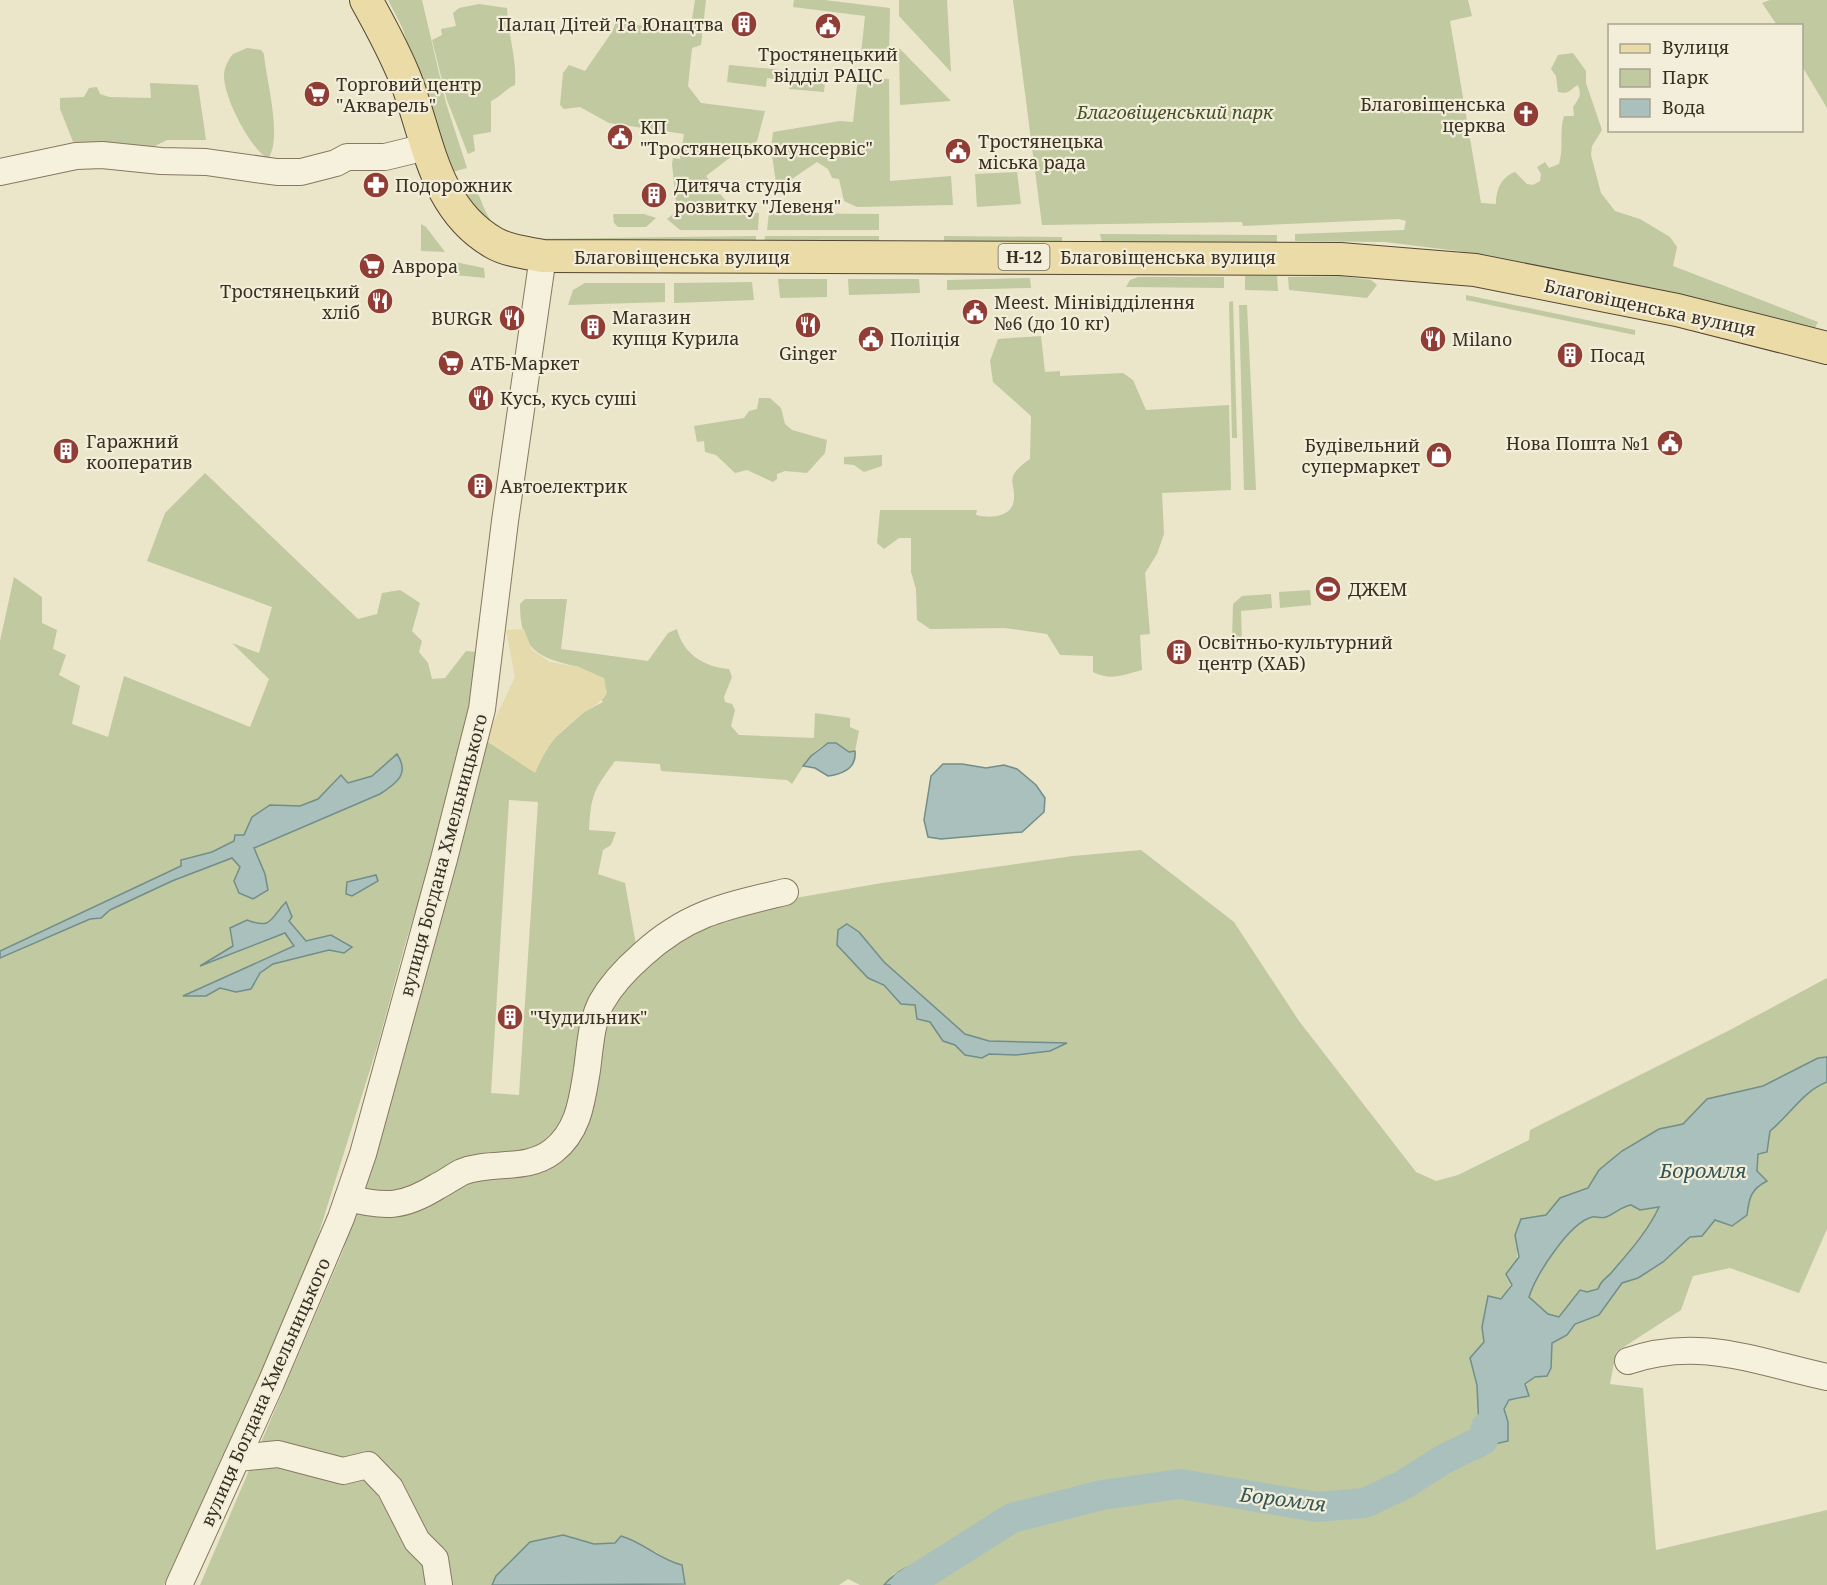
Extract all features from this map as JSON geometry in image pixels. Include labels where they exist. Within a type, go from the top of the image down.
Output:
[{"type":"main road","name":"Благовіщенська вулиця","points":[[366,0],[382,27],[405,80],[441,186],[453,204],[474,229],[496,244],[543,256],[1340,259],[1475,270],[1677,310],[1827,348]]},
{"type":"street","points":[[0,172],[76,156],[102,155],[206,162],[277,172],[301,172],[336,164],[347,157],[385,157],[426,147]]},
{"type":"street","name":"вулиця Богдана Хмельницького","points":[[179,1585],[271,1383],[348,1198],[448,848],[482,709],[505,521],[543,256]]},
{"type":"street","points":[[348,1198],[372,1204],[410,1202],[461,1173],[487,1166],[519,1165],[537,1161],[554,1151],[570,1134],[580,1111],[592,1031],[600,1005],[616,981],[662,937],[684,922],[712,910],[785,892]]},
{"type":"street","points":[[1628,1361],[1666,1350],[1716,1350],[1827,1377]]},
{"type":"street","points":[[237,1458],[278,1455],[343,1471],[368,1465],[390,1488],[417,1541],[435,1559],[439,1585]]},
{"type":"green space","points":[[388,0],[422,0],[446,103],[467,168],[452,172],[402,27]]},
{"type":"green space","points":[[695,0],[706,0],[701,45],[692,48],[688,86],[701,103],[765,111],[757,141],[706,176],[729,205],[722,212],[759,213],[758,230],[680,230],[667,219],[677,211],[672,164],[673,158],[680,159],[684,134],[609,123],[580,107],[564,109],[560,105],[563,73],[569,65],[585,71],[612,32],[616,22],[690,32]]},
{"type":"green space","points":[[794,0],[824,0],[890,8],[889,57],[861,54],[865,16],[793,7]]},
{"type":"green space","points":[[899,0],[947,0],[951,72],[899,16]]},
{"type":"green space","name":"Благовіщенський парк","points":[[1013,0],[1468,0],[1472,16],[1450,21],[1481,203],[1496,204],[1500,185],[1510,174],[1515,172],[1527,184],[1533,185],[1540,181],[1541,174],[1537,167],[1545,162],[1549,168],[1559,164],[1564,116],[1574,116],[1573,107],[1580,92],[1578,85],[1567,92],[1558,92],[1556,76],[1551,69],[1558,55],[1573,53],[1586,71],[1586,83],[1602,130],[1592,146],[1591,155],[1601,193],[1615,211],[1640,219],[1670,237],[1677,247],[1673,266],[1818,322],[1814,330],[1458,251],[1385,242],[1295,241],[1295,234],[1404,230],[1406,221],[1399,219],[1243,226],[1242,222],[1042,225]]},
{"type":"green space","points":[[1770,0],[1827,0],[1827,108],[1803,68],[1803,24],[1776,24],[1762,3]]},
{"type":"green space","points":[[479,4],[507,8],[515,66],[515,85],[491,101],[491,132],[473,135],[475,151],[468,154],[447,100],[432,40],[442,35],[441,29],[456,26],[453,13],[459,8]]},
{"type":"green space","points":[[247,48],[261,50],[264,54],[274,123],[272,149],[268,159],[246,134],[239,122],[225,85],[224,73],[229,59],[233,54]]},
{"type":"green space","points":[[899,48],[951,101],[900,105]]},
{"type":"green space","points":[[729,65],[826,74],[824,92],[789,89],[789,81],[767,78],[766,87],[727,82]]},
{"type":"green space","points":[[858,77],[889,79],[890,181],[951,176],[953,205],[857,207],[844,201],[839,179],[832,178],[828,169],[817,162],[777,189],[771,149],[773,132],[840,121],[853,122]]},
{"type":"green space","points":[[150,83],[198,85],[206,140],[167,140],[151,148],[76,149],[60,109],[60,98],[84,97],[89,88],[97,87],[100,94],[109,97],[151,98]]},
{"type":"green space","points":[[1017,172],[1021,204],[977,207],[975,174]]},
{"type":"green space","points":[[475,186],[492,222],[505,231],[527,239],[756,236],[756,243],[526,244],[493,232],[459,190]]},
{"type":"green space","points":[[769,213],[879,214],[879,230],[767,230]]},
{"type":"green space","points":[[613,214],[644,214],[656,218],[646,227],[618,227],[614,223]]},
{"type":"green space","points":[[421,224],[426,227],[445,252],[421,251]]},
{"type":"green space","points":[[1100,234],[1277,235],[1277,242],[1102,244]]},
{"type":"green space","points":[[765,236],[879,236],[879,244],[764,244]]},
{"type":"green space","points":[[944,236],[1062,237],[1062,245],[944,245]]},
{"type":"green space","points":[[455,262],[484,268],[485,278],[455,275]]},
{"type":"green space","points":[[1245,276],[1277,276],[1278,291],[1245,290]]},
{"type":"green space","points":[[1342,276],[1371,280],[1377,285],[1367,298],[1289,290],[1288,277]]},
{"type":"green space","points":[[1138,277],[1224,277],[1224,288],[1126,287],[1130,280]]},
{"type":"green space","points":[[1030,278],[1031,288],[947,290],[947,280]]},
{"type":"green space","points":[[778,279],[827,279],[827,297],[780,298]]},
{"type":"green space","points":[[848,279],[919,279],[920,293],[849,295]]},
{"type":"green space","points":[[752,282],[754,300],[674,303],[674,283]]},
{"type":"green space","points":[[585,283],[665,283],[665,302],[568,305],[573,290]]},
{"type":"green space","points":[[1466,295],[1635,330],[1635,335],[1466,300]]},
{"type":"green space","points":[[1233,301],[1237,438],[1232,438],[1229,302]]},
{"type":"green space","points":[[1239,305],[1247,305],[1256,490],[1244,490]]},
{"type":"green space","points":[[1041,336],[1045,372],[1060,371],[1060,376],[1123,373],[1133,380],[1146,410],[1229,405],[1231,490],[1162,493],[1164,534],[1157,554],[1145,573],[1150,634],[1140,635],[1142,670],[1111,677],[1099,675],[1093,672],[1093,656],[1060,655],[1047,634],[1005,628],[930,629],[917,620],[916,589],[911,572],[911,538],[899,538],[884,549],[877,543],[880,510],[977,510],[976,515],[989,517],[1002,515],[1011,508],[1014,502],[1013,476],[1018,468],[1030,459],[1031,416],[993,382],[990,361],[998,339]]},
{"type":"green space","points":[[759,398],[770,398],[781,408],[785,424],[792,430],[827,440],[825,453],[807,473],[785,471],[777,474],[777,479],[773,482],[747,470],[735,473],[716,455],[705,452],[704,441],[697,442],[694,426],[744,418],[749,411],[757,409]]},
{"type":"green space","points":[[882,455],[882,466],[864,472],[854,465],[844,464],[844,457]]},
{"type":"green space","points":[[205,473],[358,619],[377,614],[382,593],[400,590],[420,603],[412,631],[422,641],[419,652],[428,663],[432,679],[445,678],[466,651],[477,652],[461,751],[440,833],[406,941],[378,1044],[307,1271],[164,1585],[0,1585],[0,641],[14,577],[42,597],[42,623],[57,630],[53,649],[66,655],[59,675],[80,686],[72,724],[108,737],[124,676],[250,727],[269,679],[232,643],[259,653],[272,607],[147,561],[165,513]]},
{"type":"green space","points":[[1310,590],[1311,605],[1280,608],[1279,592]]},
{"type":"green space","points":[[1271,594],[1272,608],[1241,611],[1242,642],[1232,642],[1233,604],[1242,596]]},
{"type":"green space","points":[[525,599],[567,599],[561,649],[648,661],[668,633],[677,629],[684,646],[696,658],[720,668],[729,669],[732,677],[724,697],[725,702],[732,704],[735,710],[731,726],[739,735],[814,738],[815,713],[850,718],[850,727],[859,731],[855,751],[849,752],[832,743],[820,747],[792,784],[787,780],[661,771],[660,764],[615,761],[595,793],[589,830],[616,832],[611,845],[603,850],[598,874],[625,883],[636,945],[604,1015],[662,944],[772,902],[882,883],[1073,856],[1141,850],[1234,922],[1299,1021],[1416,1172],[1436,1181],[1458,1175],[1529,1140],[1530,1130],[1728,1031],[1827,978],[1827,1057],[1818,1058],[1763,1086],[1707,1099],[1683,1124],[1659,1129],[1599,1170],[1588,1188],[1560,1198],[1546,1215],[1515,1235],[1517,1261],[1514,1277],[1501,1299],[1488,1296],[1482,1327],[1484,1342],[1470,1358],[1477,1385],[1479,1429],[1461,1451],[1507,1441],[1508,1422],[1504,1409],[1510,1400],[1520,1399],[1532,1379],[1547,1376],[1551,1368],[1552,1343],[1567,1335],[1575,1324],[1598,1315],[1622,1283],[1638,1278],[1663,1262],[1690,1237],[1702,1236],[1715,1220],[1766,1181],[1757,1171],[1758,1154],[1769,1143],[1770,1130],[1811,1091],[1827,1082],[1827,1229],[1799,1293],[1730,1268],[1693,1276],[1681,1310],[1616,1352],[1610,1384],[1643,1388],[1656,1550],[1827,1510],[1827,1585],[928,1585],[946,1562],[894,1573],[884,1585],[860,1585],[848,1579],[839,1585],[685,1585],[682,1565],[671,1563],[656,1552],[615,1543],[594,1544],[563,1535],[530,1542],[496,1576],[492,1585],[200,1585],[343,1251],[368,1171],[485,740],[535,772],[548,744],[584,712],[603,702],[579,667],[552,660],[534,649],[528,642],[523,632],[520,604]],"holes":[[[509,800],[538,802],[519,1095],[491,1093]]]},
{"type":"green space","points":[[1630,1205],[1641,1210],[1659,1207],[1638,1241],[1598,1289],[1587,1292],[1580,1290],[1559,1317],[1548,1314],[1528,1297],[1554,1251],[1573,1229],[1592,1217],[1604,1218]]},
{"type":"sand","points":[[524,629],[532,650],[550,662],[579,667],[604,678],[607,693],[560,733],[544,754],[535,773],[485,740],[515,677],[506,630]]},
{"type":"water","points":[[828,743],[836,743],[849,752],[855,751],[854,762],[848,769],[828,776],[815,768],[803,766],[811,756]]},
{"type":"water","points":[[397,754],[401,761],[402,773],[392,786],[380,794],[254,848],[265,874],[268,890],[253,899],[239,893],[234,881],[240,867],[232,858],[172,881],[110,910],[101,918],[90,919],[0,958],[0,951],[181,866],[181,860],[212,852],[234,841],[235,835],[244,835],[252,817],[270,805],[300,806],[318,799],[341,775],[348,783],[372,776]]},
{"type":"water","points":[[943,764],[986,768],[1004,765],[1017,769],[1036,785],[1045,798],[1044,812],[1022,832],[941,839],[928,837],[924,820],[931,776]]},
{"type":"water","points":[[376,875],[378,881],[352,896],[346,894],[347,882]]},
{"type":"water","points":[[286,902],[292,917],[289,921],[306,941],[331,935],[352,947],[344,953],[329,950],[273,964],[260,973],[251,989],[236,992],[220,988],[206,996],[183,996],[294,946],[285,933],[200,966],[233,946],[230,928],[247,920],[267,923]]},
{"type":"water","points":[[847,924],[859,932],[884,962],[965,1034],[989,1041],[1067,1043],[1050,1051],[1016,1055],[989,1054],[982,1058],[965,1055],[955,1045],[943,1041],[930,1022],[917,1019],[915,1005],[901,1004],[884,985],[868,978],[837,945],[838,930]]},
{"type":"water","name":"Боромля","points":[[1827,1057],[1827,1082],[1804,1097],[1770,1131],[1767,1152],[1758,1154],[1757,1171],[1767,1181],[1757,1187],[1752,1195],[1747,1215],[1732,1226],[1715,1220],[1702,1236],[1690,1237],[1663,1262],[1638,1278],[1622,1283],[1599,1315],[1575,1324],[1567,1335],[1552,1343],[1551,1368],[1547,1376],[1535,1377],[1525,1384],[1529,1396],[1509,1400],[1504,1409],[1508,1422],[1508,1441],[1460,1452],[1479,1429],[1477,1385],[1470,1358],[1484,1342],[1482,1327],[1488,1296],[1501,1299],[1512,1285],[1506,1274],[1519,1257],[1515,1235],[1521,1219],[1546,1215],[1560,1198],[1588,1188],[1599,1170],[1622,1151],[1659,1129],[1683,1124],[1707,1099],[1763,1086],[1818,1058]],"holes":[[[1631,1205],[1640,1210],[1659,1207],[1638,1241],[1598,1289],[1587,1292],[1580,1290],[1559,1317],[1548,1314],[1529,1297],[1555,1251],[1573,1229],[1583,1221],[1592,1217],[1603,1218]]]},
{"type":"water","points":[[563,1535],[594,1544],[615,1543],[621,1536],[637,1542],[666,1559],[682,1565],[685,1584],[492,1585],[496,1576],[530,1542]]},
{"type":"water","points":[[933,1560],[946,1562],[928,1585],[884,1585],[906,1568]]},
{"type":"waterway","name":"Боромля","points":[[906,1585],[1012,1518],[1102,1495],[1180,1484],[1317,1507],[1365,1503],[1403,1485],[1444,1459],[1483,1440],[1486,1427]]},
{"type":"place","name":"Палац Дітей Та Юнацтва","points":[[744,24]]},
{"type":"place","name":"Тростянецький відділ РАЦС","points":[[828,26]]},
{"type":"place","name":"Торговий центр \"Акварель\"","points":[[317,94]]},
{"type":"place","name":"Благовіщенська церква","points":[[1526,114]]},
{"type":"place","name":"КП \"Тростянецькомунсервіс\"","points":[[620,137]]},
{"type":"place","name":"Тростянецька міська рада","points":[[958,151]]},
{"type":"place","name":"Подорожник","points":[[376,185]]},
{"type":"place","name":"Дитяча студія розвитку \"Левеня\"","points":[[654,195]]},
{"type":"place","name":"Аврора","points":[[372,266]]},
{"type":"place","name":"Тростянецький хліб","points":[[380,301]]},
{"type":"place","name":"Meest. Мінівідділення №6 (до 10 кг)","points":[[975,312]]},
{"type":"place","name":"BURGR","points":[[512,318]]},
{"type":"place","name":"Ginger","points":[[808,325]]},
{"type":"place","name":"Магазин купця Курила","points":[[593,327]]},
{"type":"place","name":"Поліція","points":[[871,339]]},
{"type":"place","name":"Milano","points":[[1433,339]]},
{"type":"place","name":"Посад","points":[[1570,355]]},
{"type":"place","name":"АТБ-Маркет","points":[[451,363]]},
{"type":"place","name":"Кусь, кусь суші","points":[[481,398]]},
{"type":"place","name":"Нова Пошта №1","points":[[1670,443]]},
{"type":"place","name":"Гаражний кооператив","points":[[66,451]]},
{"type":"place","name":"Будівельний супермаркет","points":[[1439,455]]},
{"type":"place","name":"Автоелектрик","points":[[480,486]]},
{"type":"place","name":"ДЖЕМ","points":[[1328,589]]},
{"type":"place","name":"Освітньо-культурний центр (ХАБ)","points":[[1179,652]]},
{"type":"place","name":"\"Чудильник\"","points":[[510,1017]]}]
